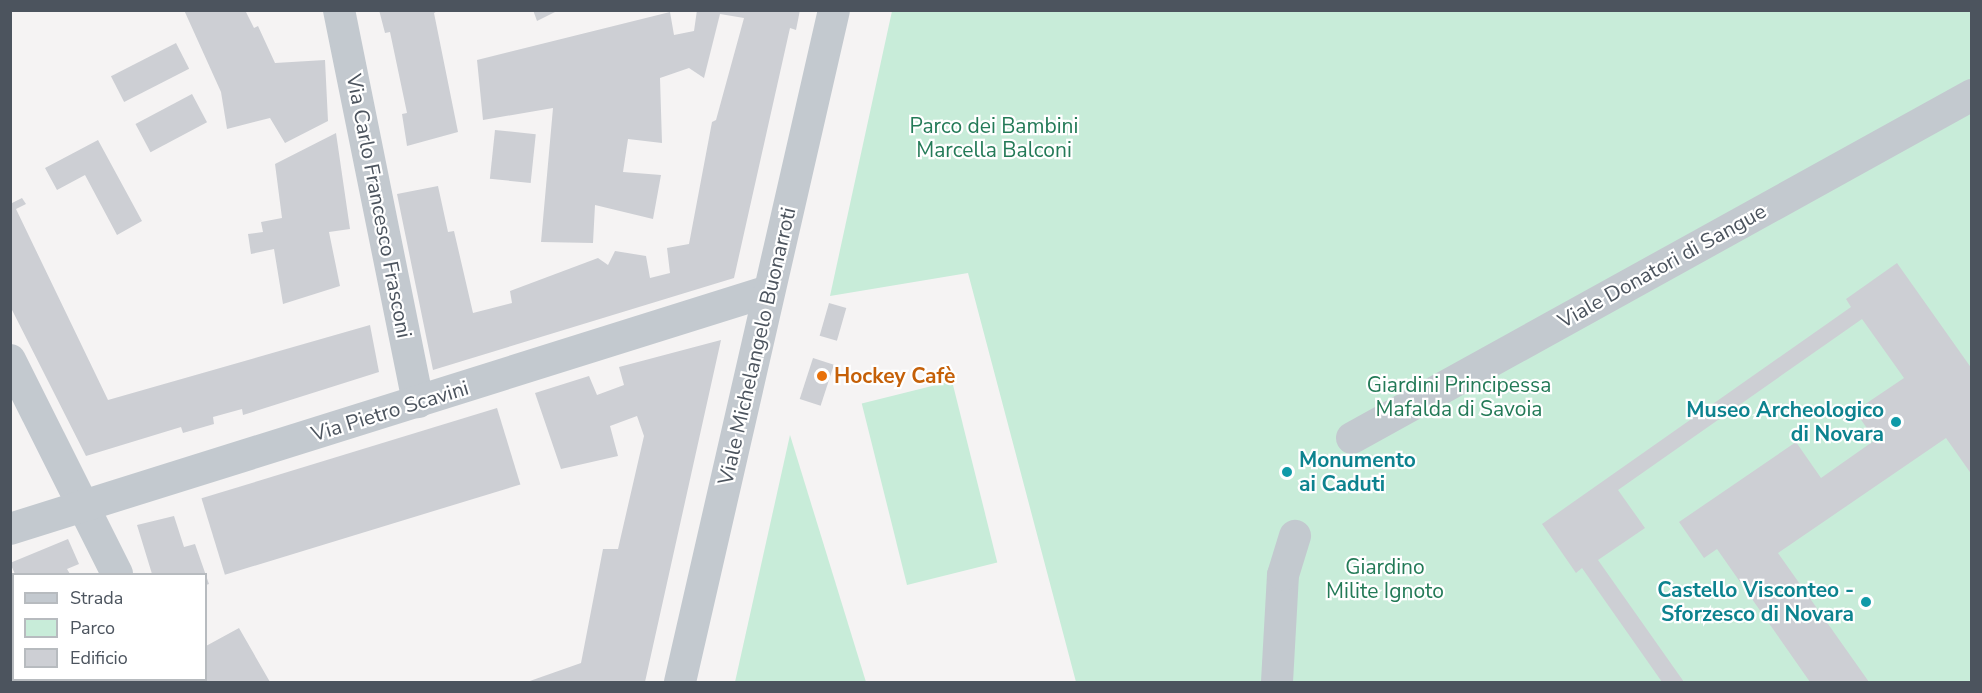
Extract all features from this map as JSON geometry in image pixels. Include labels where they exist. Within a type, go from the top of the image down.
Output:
[{"type":"street","name":"Via Carlo Francesco Frasconi","points":[[339,10],[418,402]]},
{"type":"street","name":"Viale Michelangelo Buonarroti","points":[[680,682],[834,10]]},
{"type":"street","name":"Viale Donatori di Sangue","points":[[1352,438],[1971,95]]},
{"type":"street","name":"Via Pietro Scavini","points":[[10,529],[769,291]]},
{"type":"street","points":[[10,360],[116,573]]},
{"type":"street","points":[[1277,682],[1283,575],[1295,536]]},
{"type":"green space","points":[[892,11],[1971,11],[1971,682],[1076,682],[968,273],[830,296]]},
{"type":"green space","points":[[952,381],[997,562],[907,585],[862,403]]},
{"type":"green space","points":[[790,435],[866,682],[735,682]]},
{"type":"building","points":[[184,10],[245,10],[254,28],[258,26],[275,63],[325,60],[328,121],[285,143],[270,118],[227,129],[221,92]]},
{"type":"building","points":[[379,10],[439,10],[434,13],[458,132],[407,146],[402,114],[407,113],[390,32],[385,33]]},
{"type":"building","points":[[533,10],[559,10],[537,21]]},
{"type":"building","points":[[697,10],[800,10],[796,30],[790,28],[734,278],[433,370],[397,194],[438,186],[448,232],[454,231],[473,313],[512,303],[510,291],[598,258],[608,265],[615,251],[646,256],[650,278],[670,273],[667,248],[689,244],[712,122],[716,120],[744,18],[720,14],[704,78],[689,68],[660,78],[662,143],[628,139],[623,172],[661,175],[653,219],[595,205],[593,243],[541,242],[553,108],[483,120],[477,60],[670,12],[674,35],[694,31]]},
{"type":"building","points":[[176,43],[189,69],[124,102],[111,76]]},
{"type":"building","points":[[192,94],[207,122],[151,152],[135,124]]},
{"type":"building","points":[[495,130],[536,134],[531,183],[490,179]]},
{"type":"building","points":[[336,133],[350,229],[329,232],[340,286],[283,304],[274,249],[251,254],[248,234],[263,232],[261,222],[282,218],[275,164]]},
{"type":"building","points":[[98,140],[142,221],[117,235],[85,175],[57,190],[45,168]]},
{"type":"building","points":[[22,198],[26,204],[16,209],[108,400],[370,325],[379,372],[243,415],[242,409],[213,417],[214,424],[183,433],[181,427],[86,456],[10,306],[10,204]]},
{"type":"building","points":[[1897,263],[1972,369],[1972,475],[1946,438],[1778,553],[1869,682],[1810,682],[1717,549],[1704,558],[1679,522],[1796,442],[1821,478],[1875,440],[1855,411],[1904,378],[1862,319],[1618,490],[1645,528],[1598,560],[1684,682],[1662,682],[1582,568],[1576,573],[1542,524],[1851,307],[1846,299]]},
{"type":"building","points":[[829,303],[846,308],[837,341],[820,336]]},
{"type":"building","points":[[721,340],[645,682],[527,682],[581,663],[603,549],[618,549],[644,436],[637,416],[610,426],[618,456],[561,469],[535,393],[589,376],[597,395],[624,385],[619,367]]},
{"type":"building","points":[[813,358],[834,365],[821,406],[800,399]]},
{"type":"building","points":[[497,408],[520,485],[225,575],[202,498]]},
{"type":"building","points":[[174,516],[184,547],[195,544],[206,573],[152,573],[137,525]]},
{"type":"building","points":[[68,539],[79,564],[67,569],[69,573],[15,573],[10,563]]},
{"type":"building","points":[[239,628],[270,682],[192,682],[207,681],[207,645]]},
{"type":"building","points":[[73,681],[136,681],[136,682]]},
{"type":"place","name":"Hockey Cafè","points":[[822,376]]},
{"type":"place","name":"Museo Archeologico di Novara","points":[[1896,422]]},
{"type":"place","name":"Monumento ai Caduti","points":[[1287,472]]},
{"type":"place","name":"Castello Visconteo - Sforzesco di Novara","points":[[1866,602]]},
{"type":"park label","name":"Parco dei Bambini Marcella Balconi","points":[[994,138]]},
{"type":"park label","name":"Giardini Principessa Mafalda di Savoia","points":[[1459,397]]},
{"type":"park label","name":"Giardino Milite Ignoto","points":[[1385,579]]}]
